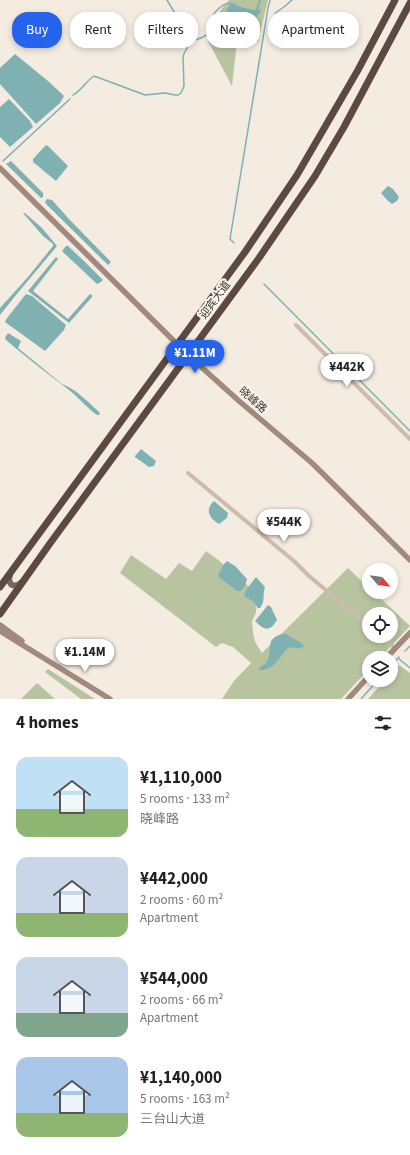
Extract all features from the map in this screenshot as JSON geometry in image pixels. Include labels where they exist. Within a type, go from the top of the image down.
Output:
[{"type":"highway","name":"迎宾大道","points":[[0,587],[241,257],[297,175],[358,70],[394,0]]},
{"type":"highway","name":"迎宾大道","points":[[0,614],[55,536],[259,258],[315,176],[344,127],[410,3]]},
{"type":"main road","points":[[10,573],[9,580],[15,586],[23,581]]},
{"type":"street","name":"晓峰路","points":[[0,168],[188,356],[238,401],[312,463],[410,560]]},
{"type":"street","points":[[296,325],[410,440]]},
{"type":"street","points":[[188,474],[294,561],[362,620]]},
{"type":"street","points":[[0,625],[50,662]]},
{"type":"street","points":[[0,631],[110,699]]},
{"type":"street","points":[[392,651],[410,633]]},
{"type":"street","points":[[389,643],[395,648]]},
{"type":"street","points":[[348,699],[362,684]]},
{"type":"green space","points":[[229,0],[268,0],[260,34],[260,12],[219,12]]},
{"type":"green space","points":[[212,48],[236,48],[232,86]]},
{"type":"green space","points":[[206,551],[253,590],[257,602],[256,612],[252,622],[253,633],[255,642],[262,653],[348,568],[362,581],[362,599],[381,599],[390,607],[362,607],[362,643],[394,643],[387,651],[362,651],[362,676],[341,699],[222,699],[234,681],[251,663],[233,647],[222,643],[216,647],[120,573],[131,555],[166,579],[179,563],[192,571]]},
{"type":"green space","points":[[398,615],[410,626],[398,639]]},
{"type":"green space","points":[[399,665],[410,673],[410,699],[368,699],[379,687],[398,687]]},
{"type":"green space","points":[[48,669],[95,699],[81,699],[45,672]]},
{"type":"green space","points":[[37,683],[55,699],[21,699]]},
{"type":"water","points":[[259,0],[261,0],[258,9],[261,9],[260,14],[260,12],[227,12],[227,9],[231,3],[241,7],[254,10],[256,9]]},
{"type":"water","points":[[15,54],[64,96],[60,103],[36,124],[0,84],[0,68]]},
{"type":"water","points":[[9,99],[30,121],[33,127],[10,147],[0,137],[0,107]]},
{"type":"water","points":[[46,145],[68,166],[56,181],[33,162],[33,159]]},
{"type":"water","points":[[11,161],[43,193],[43,197],[41,198],[6,164]]},
{"type":"water","points":[[388,186],[393,189],[399,197],[397,201],[392,204],[381,193]]},
{"type":"water","points":[[47,199],[52,200],[111,262],[108,265],[47,205],[45,202]]},
{"type":"water","points":[[23,213],[25,213],[42,228],[57,246],[0,315],[0,308],[53,246],[53,244],[43,236]]},
{"type":"water","points":[[66,246],[68,246],[103,280],[97,284],[62,251]]},
{"type":"water","points":[[56,257],[58,259],[33,291],[68,319],[90,294],[92,295],[92,297],[69,323],[28,291]]},
{"type":"water","points":[[26,294],[32,296],[66,325],[64,330],[45,351],[5,322]]},
{"type":"water","points":[[8,333],[21,341],[18,348],[62,384],[81,396],[100,413],[99,415],[93,412],[69,390],[6,340],[5,338]]},
{"type":"water","points":[[141,449],[156,461],[154,466],[149,467],[135,457]]},
{"type":"water","points":[[214,501],[228,513],[227,518],[219,524],[213,520],[209,514],[209,508]]},
{"type":"water","points":[[227,561],[235,566],[247,579],[245,586],[240,591],[237,591],[218,575]]},
{"type":"water","points":[[256,577],[265,587],[263,602],[260,608],[244,596],[247,588]]},
{"type":"water","points":[[268,605],[271,607],[277,620],[272,627],[267,629],[255,621]]},
{"type":"water","points":[[286,634],[304,646],[302,648],[288,648],[272,666],[265,670],[258,669],[266,663],[268,659],[271,642],[273,639]]},
{"type":"waterway","points":[[167,0],[174,12]]},
{"type":"waterway","points":[[234,243],[230,239],[270,0]]},
{"type":"waterway","points":[[276,12],[292,0]]},
{"type":"waterway","points":[[73,95],[94,76],[145,95],[165,93],[178,95],[181,93],[184,86],[183,56],[190,42],[207,35],[211,29],[212,19],[215,13],[222,6],[231,3]]},
{"type":"waterway","points":[[3,161],[70,99]]},
{"type":"waterway","points":[[264,284],[410,431]]},
{"type":"waterway","points":[[405,651],[410,646]]},
{"type":"waterway","points":[[398,658],[410,668]]},
{"type":"waterway","points":[[361,699],[372,687]]}]
